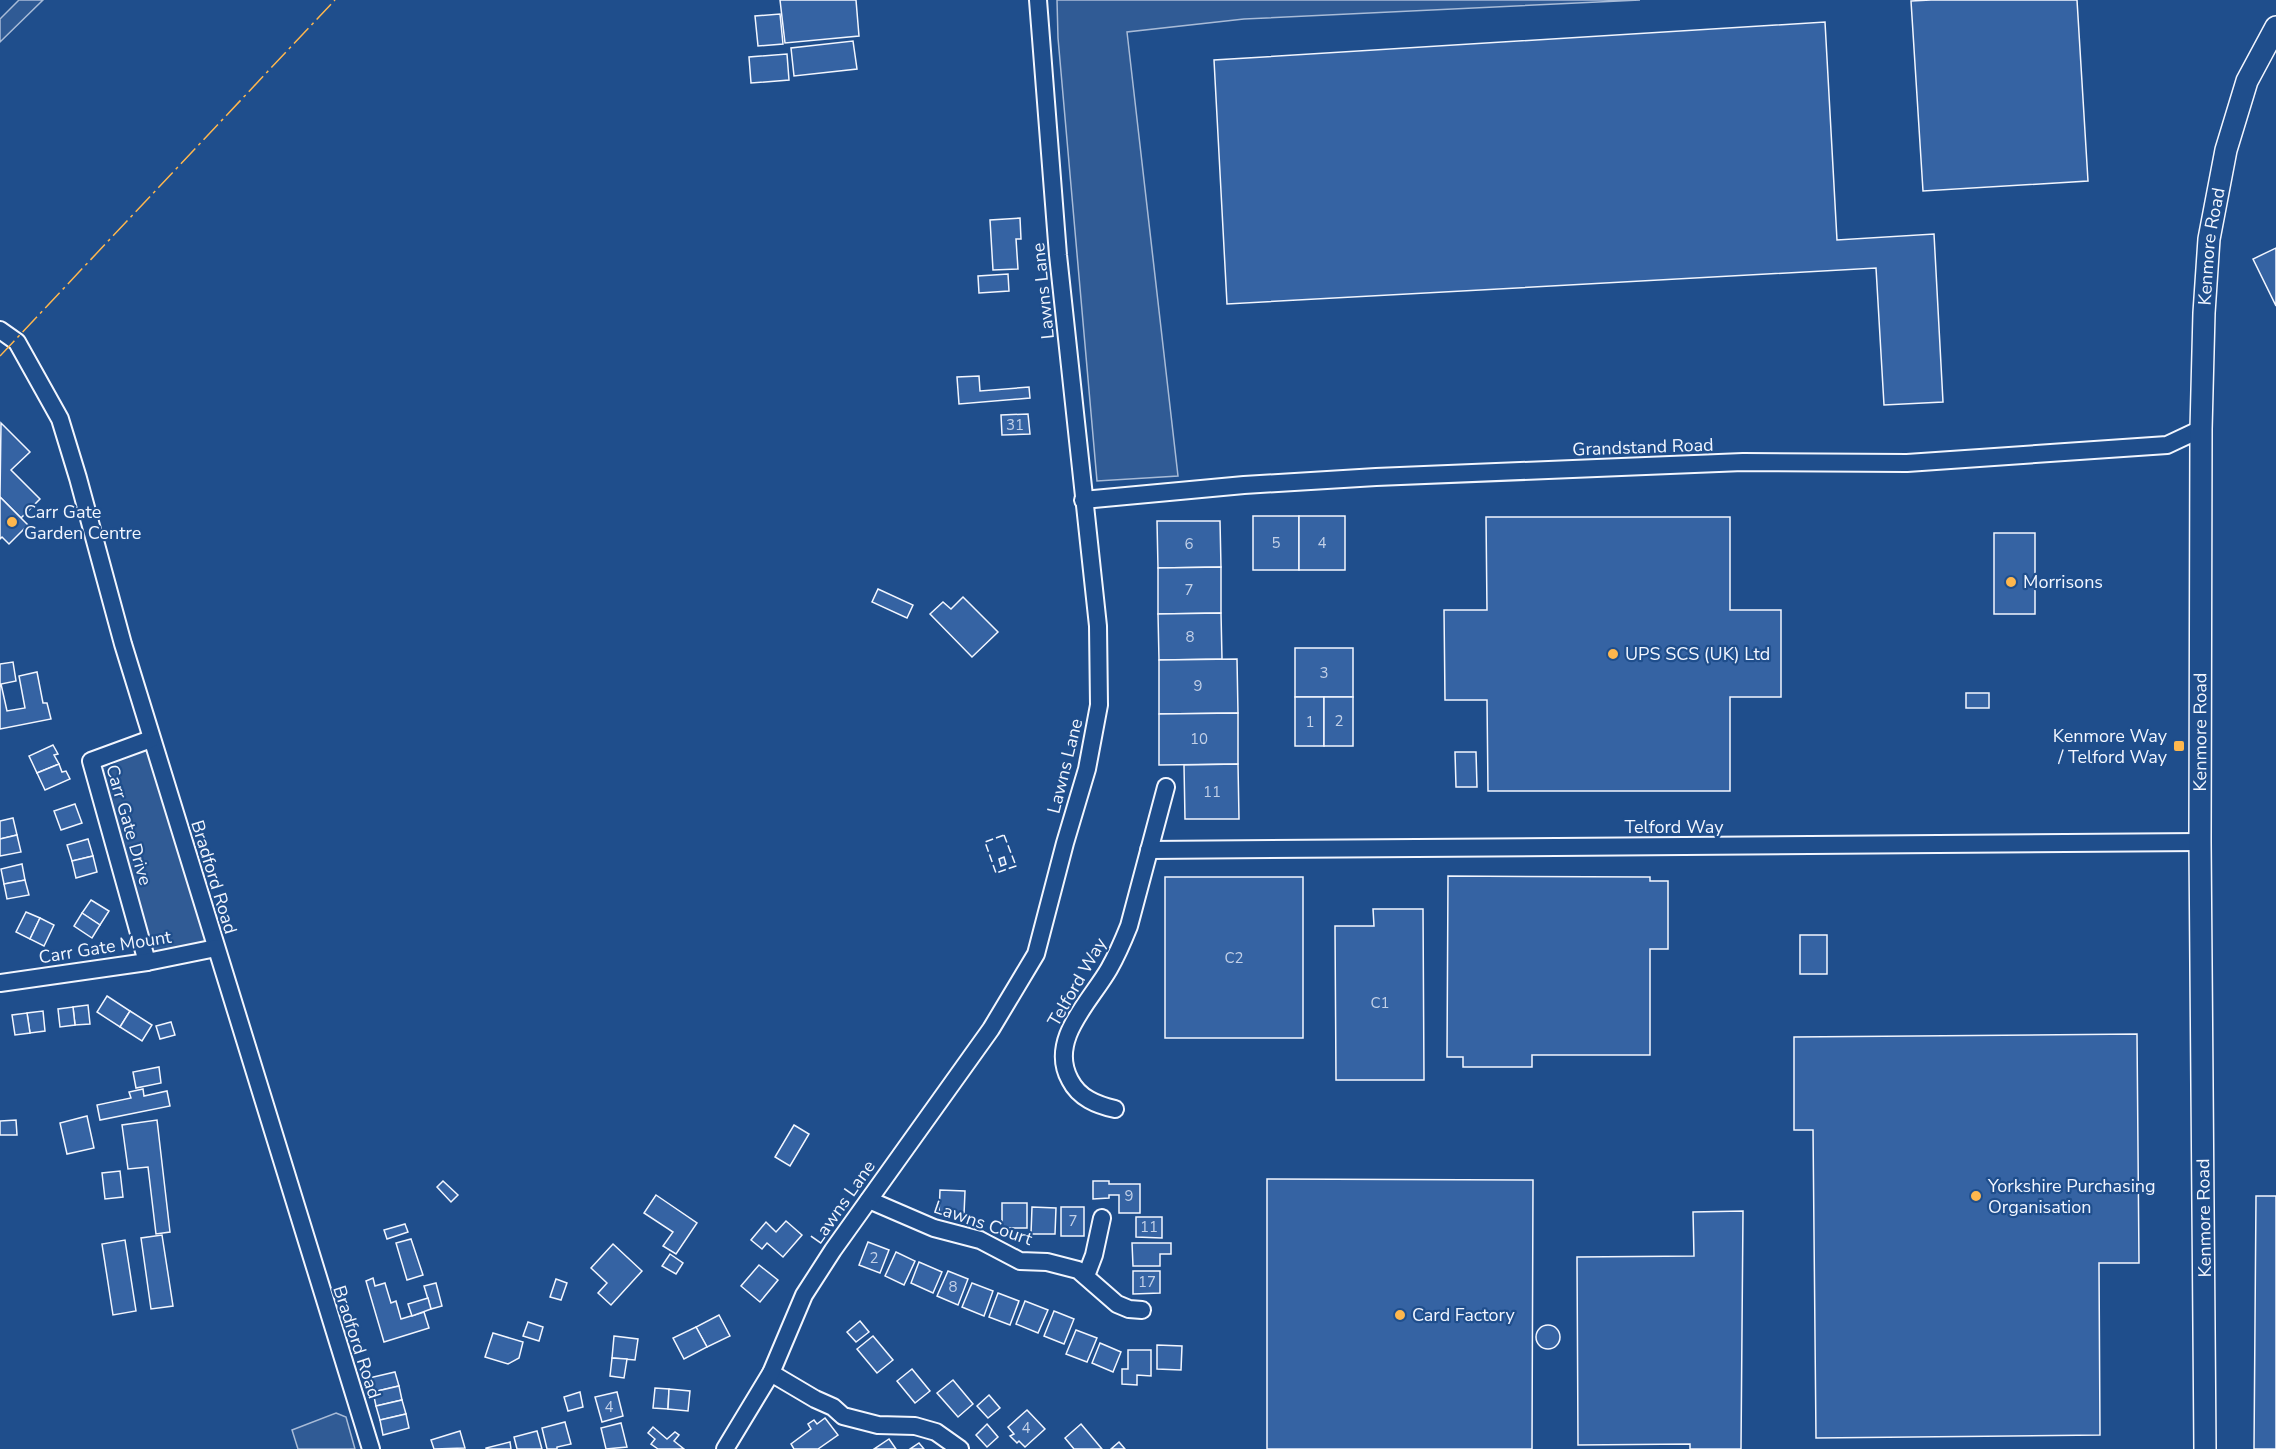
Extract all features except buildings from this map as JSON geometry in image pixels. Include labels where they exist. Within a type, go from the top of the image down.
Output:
[{"type":"street","name":"Lawns Lane","points":[[725,1449],[771,1373],[804,1295],[889,1169],[991,1029],[1036,954],[1087,769],[1099,705],[1098,626],[1058,255],[1038,0]]},
{"type":"street","name":"Kenmore Road","points":[[2205,1449],[2200,842],[2201,429],[2204,313],[2210,239],[2226,150],[2247,81],[2276,27]]},
{"type":"street","name":"Bradford Road","points":[[0,330],[17,342],[60,419],[151,739],[370,1449]]},
{"type":"street","name":"Grandstand Road","points":[[1083,500],[1244,485],[1376,477],[1743,462],[1907,463],[2167,445],[2201,429]]},
{"type":"street","name":"Carr Gate Drive","points":[[147,962],[91,761],[151,739]]},
{"type":"street","name":"Telford Way","points":[[1115,1109],[1097,1105],[1073,1086],[1066,1072],[1063,1056],[1066,1040],[1074,1024],[1121,948],[1166,787]]},
{"type":"street","name":"Telford Way","points":[[1149,850],[2200,842]]},
{"type":"street","name":"Carr Gate Mount","points":[[0,982],[147,962],[216,948]]},
{"type":"street","name":"Lawns Court","points":[[869,1200],[934,1228],[980,1240],[1020,1261],[1064,1265],[1086,1276],[1118,1304],[1129,1309],[1142,1310]]},
{"type":"street","points":[[1086,1276],[1094,1255],[1102,1218]]},
{"type":"street","points":[[771,1373],[833,1407],[843,1416],[878,1425],[915,1426],[926,1429],[936,1432],[960,1449]]},
{"type":"shaded area","points":[[19,0],[43,0],[0,42],[0,19]]},
{"type":"shaded area","points":[[1057,0],[1640,0],[1244,19],[1127,32],[1178,476],[1097,481],[1058,38]]},
{"type":"shaded area","points":[[151,739],[216,948],[147,962],[91,761]]},
{"type":"shaded area","points":[[336,1413],[346,1417],[355,1449],[298,1449],[292,1430]]},
{"type":"fence","points":[[1004,835],[1016,866],[996,873],[985,842],[1004,835]]},
{"type":"power","points":[[0,356],[335,0]]},
{"type":"place","name":"Carr Gate Garden Centre","points":[[12,522]]},
{"type":"place","name":"Morrisons","points":[[2011,582]]},
{"type":"place","name":"UPS SCS (UK) Ltd","points":[[1613,654]]},
{"type":"place","name":"Kenmore Way / Telford Way","points":[[2179,746]]},
{"type":"place","name":"Yorkshire Purchasing Organisation","points":[[1976,1196]]},
{"type":"place","name":"Card Factory","points":[[1400,1315]]}]
